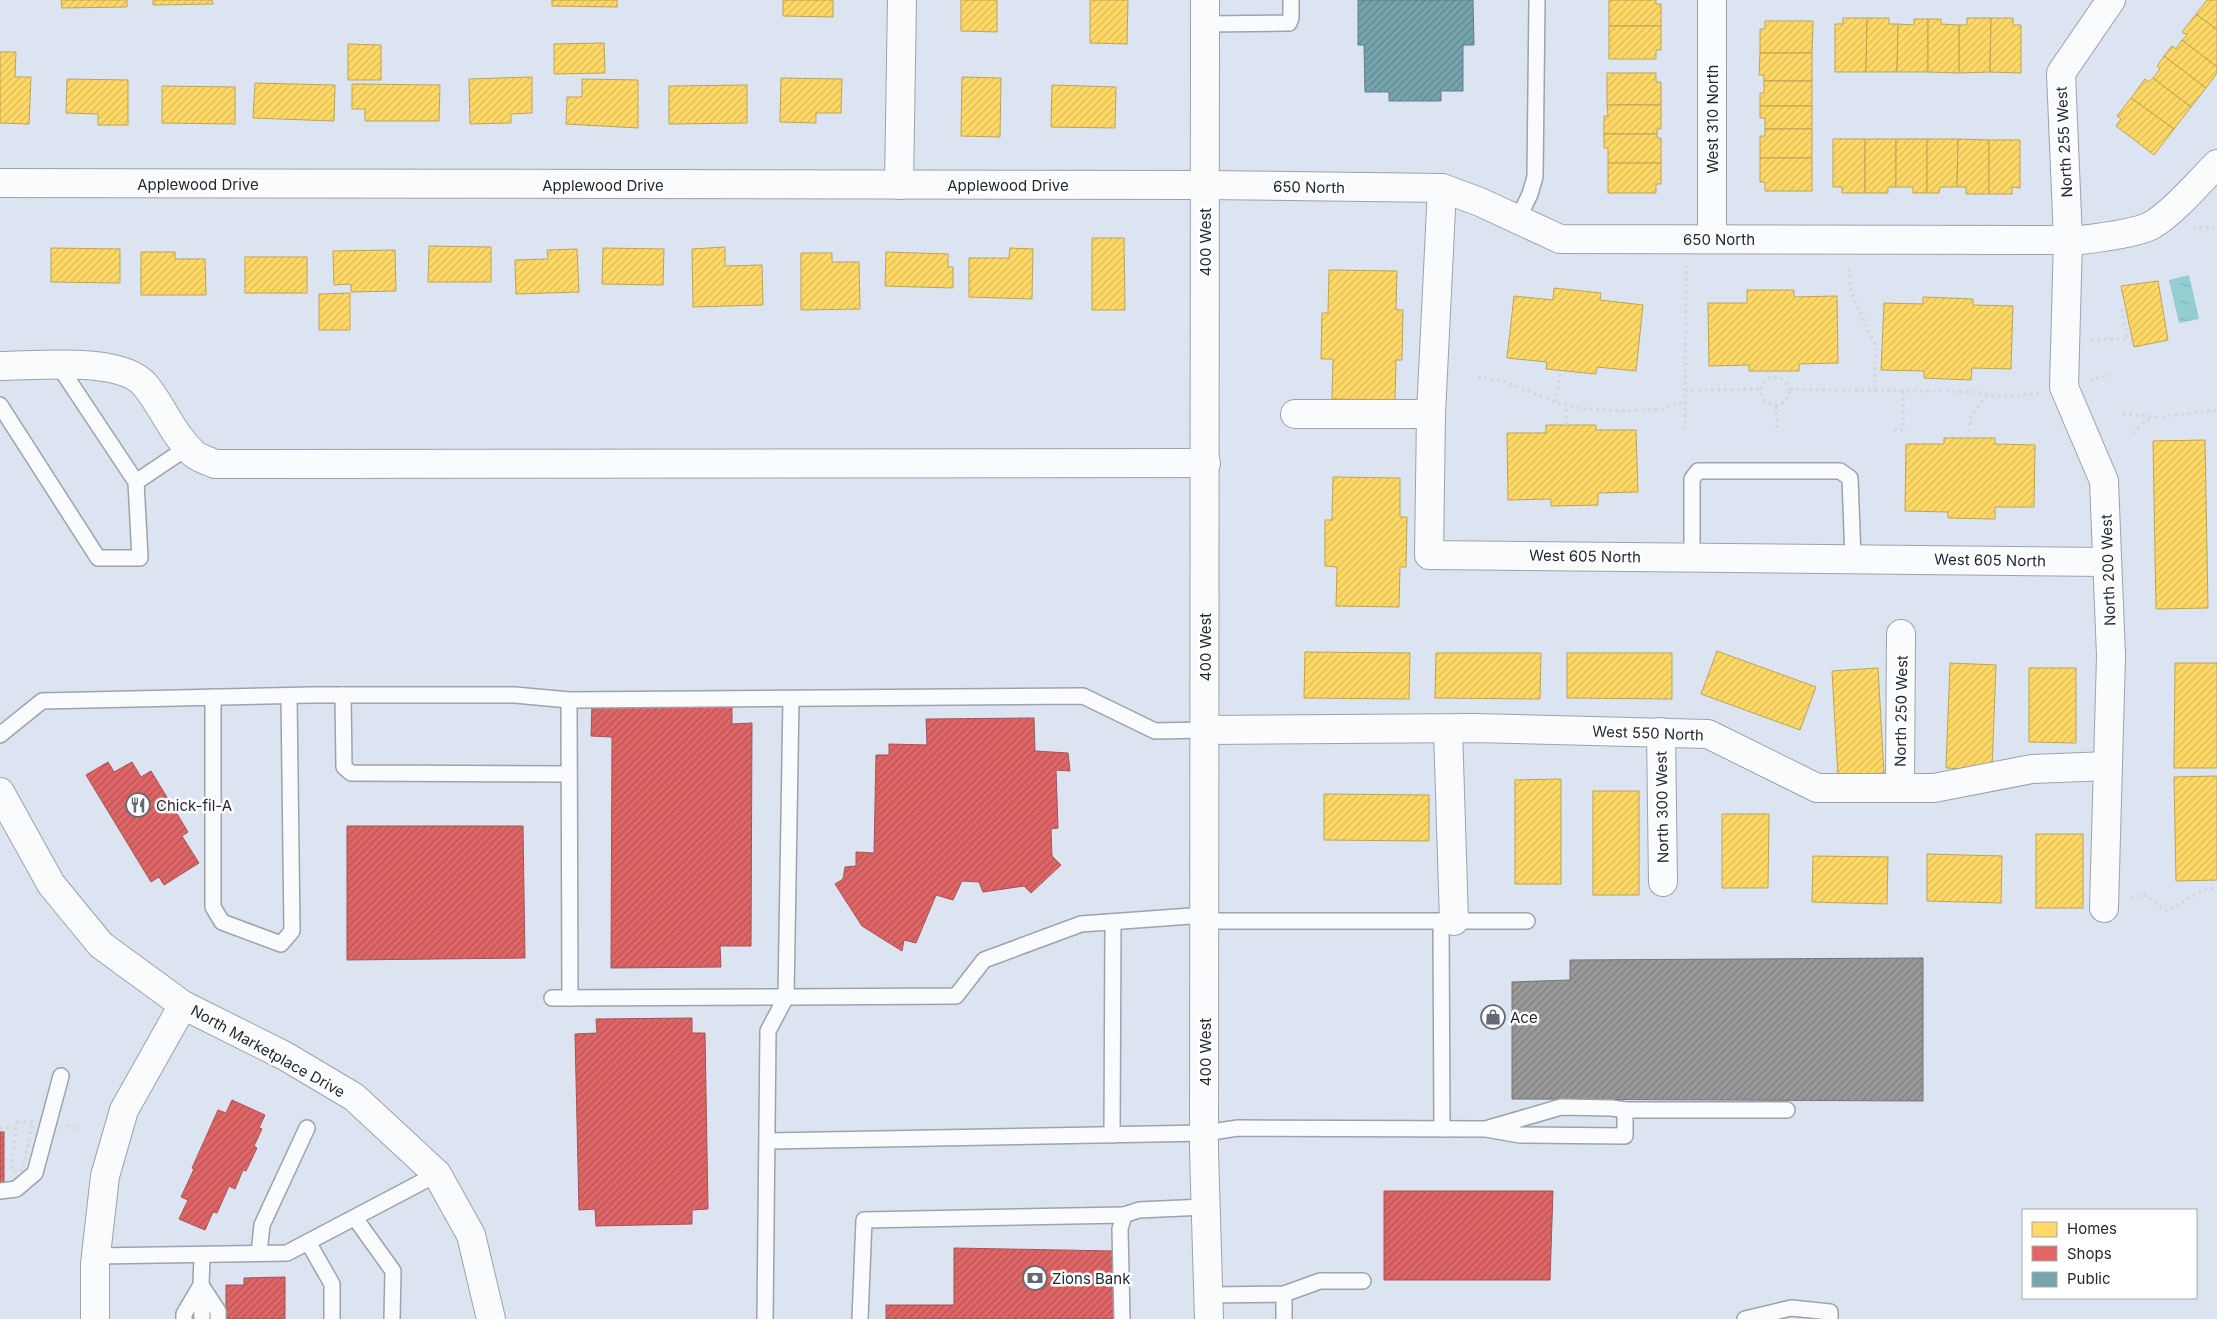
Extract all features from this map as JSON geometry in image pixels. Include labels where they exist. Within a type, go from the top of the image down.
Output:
[{"type":"street","points":[[899,185],[902,0]]},
{"type":"street","name":"West 310 North","points":[[1712,0],[1712,239]]},
{"type":"street","name":"North 255 West","points":[[2068,240],[2061,73],[2111,0]]},
{"type":"street","name":"400 West","points":[[1205,12],[1204,1207],[1208,1307]]},
{"type":"street","name":"650 North","points":[[1205,185],[1442,188],[1480,202],[1560,238],[2068,240],[2110,236],[2152,225],[2181,201],[2217,164]]},
{"type":"street","name":"Applewood Drive","points":[[0,183],[1205,185]]},
{"type":"street","name":"West 605 North","points":[[1442,188],[1431,414],[1429,555],[2107,562]]},
{"type":"street","name":"North 200 West","points":[[2068,240],[2064,387],[2104,482],[2111,656],[2104,908]]},
{"type":"street","points":[[0,366],[102,365],[128,372],[144,384],[180,438],[195,455],[215,464],[1206,463]]},
{"type":"street","points":[[1295,414],[1431,414]]},
{"type":"street","name":"North 250 West","points":[[1900,788],[1902,634]]},
{"type":"street","points":[[1447,921],[1448,729]]},
{"type":"street","name":"West 550 North","points":[[1204,730],[1448,729],[1708,734],[1817,788],[1934,788],[2032,769],[2108,766]]},
{"type":"street","name":"North 300 West","points":[[1661,732],[1663,882]]},
{"type":"street","name":"North Marketplace Drive","points":[[0,792],[51,884],[100,945],[183,1005],[286,1056],[354,1098],[437,1174],[471,1236],[491,1319]]},
{"type":"street","points":[[96,1319],[96,1256],[105,1176],[124,1110],[183,1005]]},
{"type":"lane","points":[[1205,12],[1289,23],[1291,18],[1291,0]]},
{"type":"lane","points":[[1517,220],[1530,194],[1535,178],[1537,0]]},
{"type":"lane","points":[[0,405],[98,558],[140,558],[136,482],[59,366]]},
{"type":"lane","points":[[136,482],[188,447]]},
{"type":"lane","points":[[1692,557],[1692,479],[1698,471],[1840,471],[1850,478],[1853,559]]},
{"type":"lane","points":[[0,735],[42,701],[343,695],[515,695],[569,700],[1084,696],[1156,731],[1204,730]]},
{"type":"lane","points":[[343,695],[344,767],[351,773],[569,774]]},
{"type":"lane","points":[[213,697],[213,907],[222,922],[281,944],[292,931],[289,696]]},
{"type":"lane","points":[[765,1319],[768,1031],[786,997],[791,698]]},
{"type":"lane","points":[[569,700],[570,998]]},
{"type":"lane","points":[[552,998],[956,996],[984,960],[1081,924],[1205,918],[1527,921]]},
{"type":"lane","points":[[1442,1129],[1447,921]]},
{"type":"lane","points":[[1112,1135],[1113,922]]},
{"type":"lane","points":[[0,1191],[16,1190],[35,1173],[61,1076]]},
{"type":"lane","points":[[1486,1129],[1561,1107],[1625,1110],[1787,1110]]},
{"type":"lane","points":[[768,1141],[1205,1133],[1238,1128],[1486,1129],[1520,1135],[1625,1136],[1625,1110]]},
{"type":"lane","points":[[258,1253],[262,1225],[307,1128]]},
{"type":"lane","points":[[96,1256],[202,1256],[287,1253],[437,1174]]},
{"type":"lane","points":[[860,1319],[864,1220],[1124,1215],[1139,1210],[1204,1207]]},
{"type":"lane","points":[[1122,1319],[1120,1229],[1124,1215]]},
{"type":"lane","points":[[355,1218],[393,1271],[392,1319]]},
{"type":"lane","points":[[308,1242],[332,1284],[332,1319]]},
{"type":"lane","points":[[202,1256],[202,1317]]},
{"type":"lane","points":[[1208,1307],[1284,1294],[1320,1281],[1363,1281]]},
{"type":"lane","points":[[201,1285],[218,1311],[218,1317]]},
{"type":"lane","points":[[184,1319],[184,1314],[201,1285]]},
{"type":"lane","points":[[1284,1294],[1284,1319]]},
{"type":"lane","points":[[1745,1319],[1791,1308],[1830,1312],[1830,1319]]},
{"type":"path","points":[[2192,227],[2217,228]]},
{"type":"path","points":[[1685,430],[1686,262]]},
{"type":"path","points":[[1849,269],[1851,293],[1874,344],[1874,391]]},
{"type":"path","points":[[2110,338],[2128,339],[2121,306]]},
{"type":"path","points":[[1555,402],[1562,370]]},
{"type":"path","points":[[2089,380],[2110,375]]},
{"type":"path","points":[[1478,377],[1503,381],[1555,402],[1586,409],[1625,411],[1664,409],[1685,401]]},
{"type":"path","points":[[1773,377],[1782,378],[1790,389],[1788,398],[1776,406],[1766,403],[1761,394],[1765,382],[1773,377]]},
{"type":"path","points":[[1790,389],[1976,392],[1995,397],[2018,397],[2043,392]]},
{"type":"path","points":[[1685,390],[1761,390]]},
{"type":"path","points":[[1894,430],[1903,430],[1903,391]]},
{"type":"path","points":[[1968,438],[1971,417],[1987,395]]},
{"type":"path","points":[[1566,405],[1566,425]]},
{"type":"path","points":[[1776,406],[1776,429]]},
{"type":"path","points":[[2122,414],[2155,416],[2217,410]]},
{"type":"path","points":[[2133,433],[2144,422],[2155,416]]},
{"type":"path","points":[[2130,898],[2144,895],[2166,910],[2204,890],[2217,887]]},
{"type":"path","points":[[0,1128],[16,1128]]},
{"type":"water","points":[[2189,275],[2199,319],[2179,323],[2169,280]]},
{"type":"building: Homes","points":[[61,0],[127,0],[127,7],[62,8]]},
{"type":"building: Homes","points":[[153,0],[212,0],[213,4],[153,5]]},
{"type":"building: Homes","points":[[552,0],[617,0],[617,7],[552,6]]},
{"type":"building: Homes","points":[[783,0],[833,0],[833,17],[783,16]]},
{"type":"building: Homes","points":[[961,0],[997,0],[997,32],[961,31]]},
{"type":"building: Homes","points":[[1090,0],[1128,0],[1127,44],[1090,43]]},
{"type":"building: Homes","points":[[1609,0],[1656,0],[1656,4],[1661,4],[1661,26],[1609,26]]},
{"type":"building: Homes","points":[[2207,0],[2217,0],[2217,30],[2196,14]]},
{"type":"building: Homes","points":[[2196,14],[2217,30],[2217,67],[2182,40],[2187,35],[2182,32]]},
{"type":"building: Homes","points":[[1843,18],[1867,18],[1866,72],[1835,72],[1835,24],[1843,24]]},
{"type":"building: Homes","points":[[1867,18],[1889,18],[1889,24],[1898,24],[1897,72],[1866,72]]},
{"type":"building: Homes","points":[[1967,18],[1991,18],[1990,72],[1959,73],[1959,25],[1967,25]]},
{"type":"building: Homes","points":[[1991,18],[2013,18],[2013,25],[2021,25],[2021,73],[1990,72]]},
{"type":"building: Homes","points":[[1914,19],[1928,19],[1928,72],[1897,72],[1898,24],[1914,25]]},
{"type":"building: Homes","points":[[1928,19],[1941,19],[1941,24],[1959,25],[1959,73],[1928,72]]},
{"type":"building: Homes","points":[[1765,21],[1813,21],[1812,53],[1760,53],[1760,29],[1765,29]]},
{"type":"building: Homes","points":[[1609,26],[1661,26],[1661,50],[1656,50],[1656,59],[1609,59]]},
{"type":"building: Homes","points":[[2182,40],[2217,67],[2217,73],[2206,88],[2164,56],[2172,46],[2176,49]]},
{"type":"building: Homes","points":[[604,43],[605,73],[554,74],[554,44]]},
{"type":"building: Homes","points":[[348,44],[381,45],[381,80],[348,80]]},
{"type":"building: Homes","points":[[0,52],[16,52],[15,77],[31,77],[29,124],[0,123]]},
{"type":"building: Homes","points":[[1760,53],[1812,53],[1812,81],[1764,81],[1764,75],[1759,75]]},
{"type":"building: Homes","points":[[2164,56],[2206,88],[2191,107],[2153,78],[2160,69],[2157,66]]},
{"type":"building: Homes","points":[[1607,73],[1656,73],[1656,82],[1661,82],[1661,105],[1607,105]]},
{"type":"building: Homes","points":[[532,77],[532,113],[511,114],[511,123],[470,124],[469,79]]},
{"type":"building: Homes","points":[[962,77],[1001,78],[1000,137],[961,136]]},
{"type":"building: Homes","points":[[781,78],[842,79],[841,113],[816,113],[816,123],[780,122]]},
{"type":"building: Homes","points":[[2153,78],[2191,107],[2174,129],[2131,98],[2145,79],[2149,82]]},
{"type":"building: Homes","points":[[67,79],[128,80],[128,125],[98,125],[98,114],[66,113]]},
{"type":"building: Homes","points":[[582,79],[638,80],[638,128],[566,124],[567,97],[582,97]]},
{"type":"building: Homes","points":[[1764,81],[1812,81],[1812,106],[1760,106],[1760,93],[1764,93]]},
{"type":"building: Homes","points":[[255,83],[335,85],[334,121],[253,118]]},
{"type":"building: Homes","points":[[352,84],[440,85],[439,121],[365,121],[365,109],[352,109]]},
{"type":"building: Homes","points":[[747,85],[747,123],[669,124],[669,86]]},
{"type":"building: Homes","points":[[1052,85],[1116,87],[1115,128],[1051,127]]},
{"type":"building: Homes","points":[[162,86],[235,87],[235,124],[162,123]]},
{"type":"building: Homes","points":[[2131,98],[2174,129],[2154,155],[2116,126],[2121,119],[2117,116]]},
{"type":"building: Homes","points":[[1607,105],[1661,105],[1661,129],[1657,129],[1657,134],[1604,134],[1604,116],[1608,116]]},
{"type":"building: Homes","points":[[1760,106],[1812,106],[1812,129],[1765,129],[1765,118],[1760,118]]},
{"type":"building: Homes","points":[[1765,129],[1812,129],[1812,158],[1760,158],[1760,136],[1765,136]]},
{"type":"building: Homes","points":[[1604,134],[1657,134],[1657,138],[1661,138],[1661,163],[1608,163],[1608,148],[1604,148]]},
{"type":"building: Homes","points":[[1833,139],[1865,139],[1865,193],[1842,193],[1842,187],[1833,187]]},
{"type":"building: Homes","points":[[1865,139],[1896,139],[1896,187],[1888,187],[1888,193],[1865,193]]},
{"type":"building: Homes","points":[[1896,139],[1927,139],[1927,193],[1913,193],[1913,187],[1896,187]]},
{"type":"building: Homes","points":[[1927,139],[1958,139],[1957,187],[1940,187],[1939,193],[1927,193]]},
{"type":"building: Homes","points":[[1958,139],[1989,140],[1989,194],[1966,194],[1966,187],[1957,187]]},
{"type":"building: Homes","points":[[1989,140],[2020,140],[2020,188],[2012,187],[2012,194],[1989,194]]},
{"type":"building: Homes","points":[[1760,158],[1812,158],[1812,191],[1765,191],[1765,182],[1760,182]]},
{"type":"building: Homes","points":[[1608,163],[1661,163],[1661,184],[1656,184],[1656,193],[1608,193]]},
{"type":"building: Homes","points":[[1092,238],[1124,238],[1125,310],[1092,310]]},
{"type":"building: Homes","points":[[429,246],[491,247],[491,282],[428,282]]},
{"type":"building: Homes","points":[[725,247],[725,266],[762,265],[763,305],[693,307],[692,249]]},
{"type":"building: Homes","points":[[51,248],[120,249],[120,283],[51,282]]},
{"type":"building: Homes","points":[[603,248],[664,249],[663,285],[602,284]]},
{"type":"building: Homes","points":[[1010,248],[1033,249],[1032,299],[969,297],[969,258],[1009,258]]},
{"type":"building: Homes","points":[[577,249],[579,292],[516,294],[515,260],[548,259],[547,250]]},
{"type":"building: Homes","points":[[395,250],[396,291],[351,292],[351,284],[334,285],[333,251]]},
{"type":"building: Homes","points":[[141,252],[175,252],[175,259],[205,259],[206,295],[141,295]]},
{"type":"building: Homes","points":[[886,252],[948,254],[948,267],[953,267],[953,288],[885,286]]},
{"type":"building: Homes","points":[[801,253],[832,253],[832,262],[859,262],[860,309],[801,310]]},
{"type":"building: Homes","points":[[245,257],[307,257],[307,293],[245,293]]},
{"type":"building: Homes","points":[[1329,270],[1397,271],[1396,310],[1403,310],[1402,360],[1396,360],[1395,400],[1332,399],[1333,359],[1321,359],[1322,313],[1328,313]]},
{"type":"building: Homes","points":[[2158,281],[2168,340],[2134,347],[2121,286]]},
{"type":"building: Homes","points":[[1554,288],[1601,293],[1600,300],[1643,305],[1636,371],[1597,367],[1596,374],[1546,369],[1547,362],[1507,358],[1514,296],[1553,300]]},
{"type":"building: Homes","points":[[1747,290],[1794,290],[1794,297],[1837,296],[1838,363],[1799,364],[1799,371],[1749,371],[1749,365],[1709,366],[1708,303],[1747,303]]},
{"type":"building: Homes","points":[[350,293],[350,330],[319,330],[319,294]]},
{"type":"building: Homes","points":[[1923,297],[1973,299],[1973,305],[2013,306],[2011,369],[1972,368],[1971,380],[1924,378],[1924,371],[1881,370],[1884,303],[1923,304]]},
{"type":"building: Homes","points":[[1546,425],[1596,425],[1596,430],[1636,430],[1638,492],[1598,493],[1598,505],[1551,506],[1551,499],[1508,500],[1507,433],[1546,433]]},
{"type":"building: Homes","points":[[1944,438],[1995,438],[1995,444],[2035,445],[2034,507],[1995,507],[1995,519],[1948,518],[1948,512],[1905,511],[1906,444],[1944,444]]},
{"type":"building: Homes","points":[[2205,440],[2208,608],[2156,609],[2153,441]]},
{"type":"building: Homes","points":[[1333,477],[1400,478],[1400,517],[1407,517],[1406,567],[1400,567],[1399,607],[1336,606],[1337,567],[1325,566],[1325,520],[1332,520]]},
{"type":"building: Homes","points":[[1717,651],[1816,687],[1800,730],[1701,694]]},
{"type":"building: Homes","points":[[1305,652],[1410,653],[1409,699],[1304,698]]},
{"type":"building: Homes","points":[[1436,653],[1541,653],[1540,699],[1435,698]]},
{"type":"building: Homes","points":[[1567,653],[1672,653],[1672,699],[1567,698]]},
{"type":"building: Homes","points":[[1950,663],[1996,665],[1992,770],[1946,768]]},
{"type":"building: Homes","points":[[2175,663],[2217,663],[2217,768],[2174,768]]},
{"type":"building: Homes","points":[[1878,668],[1884,773],[1838,776],[1832,671]]},
{"type":"building: Homes","points":[[2029,668],[2076,668],[2076,743],[2029,742]]},
{"type":"building: Homes","points":[[2217,776],[2217,880],[2176,881],[2174,777]]},
{"type":"building: Homes","points":[[1561,779],[1561,884],[1515,884],[1515,780]]},
{"type":"building: Homes","points":[[1593,791],[1639,791],[1639,895],[1593,895]]},
{"type":"building: Homes","points":[[1324,794],[1429,795],[1429,841],[1324,840]]},
{"type":"building: Homes","points":[[1722,814],[1769,814],[1768,888],[1722,888]]},
{"type":"building: Homes","points":[[2036,834],[2083,834],[2083,908],[2036,908]]},
{"type":"building: Homes","points":[[1927,854],[2002,856],[2001,903],[1927,901]]},
{"type":"building: Homes","points":[[1813,856],[1888,857],[1887,904],[1812,902]]},
{"type":"building: Shops","points":[[592,703],[732,705],[732,724],[752,723],[751,946],[720,946],[721,967],[611,968],[612,737],[591,736]]},
{"type":"building: Shops","points":[[1034,718],[1035,751],[1068,753],[1070,771],[1056,770],[1058,828],[1051,829],[1052,856],[1061,865],[1031,893],[1024,886],[983,892],[979,882],[962,881],[953,900],[936,895],[916,943],[904,940],[902,951],[862,926],[835,884],[843,879],[845,867],[856,866],[856,852],[874,853],[876,755],[889,755],[889,744],[927,745],[926,719]]},
{"type":"building: Shops","name":"Chick-fil-A","points":[[108,762],[114,772],[132,762],[141,777],[151,771],[188,832],[182,836],[199,863],[164,885],[159,877],[151,882],[86,775]]},
{"type":"building: Shops","points":[[347,826],[523,826],[525,958],[347,960]]},
{"type":"building: Shops","points":[[692,1018],[692,1033],[705,1033],[708,1209],[692,1210],[692,1224],[596,1226],[595,1209],[579,1210],[575,1034],[597,1033],[596,1019]]},
{"type":"building: Shops","points":[[232,1100],[265,1115],[259,1128],[262,1129],[254,1146],[257,1148],[246,1171],[243,1170],[235,1189],[229,1186],[217,1213],[213,1212],[205,1230],[179,1219],[188,1200],[181,1197],[218,1110],[226,1113]]},
{"type":"building: Shops","points":[[0,1132],[4,1132],[4,1184],[0,1184]]},
{"type":"building: Shops","points":[[1384,1191],[1553,1191],[1550,1280],[1384,1280]]},
{"type":"building: Shops","name":"Zions Bank","points":[[954,1248],[1115,1251],[1115,1319],[886,1319],[886,1305],[954,1305]]},
{"type":"building: Shops","points":[[285,1277],[285,1319],[200,1319],[200,1317],[226,1317],[226,1285],[244,1285],[244,1278]]},
{"type":"building: Public","points":[[1358,0],[1473,0],[1474,45],[1463,45],[1463,91],[1441,91],[1441,101],[1389,101],[1389,92],[1365,92],[1364,45],[1358,45]]},
{"type":"building: Industry","points":[[1923,958],[1923,1101],[1512,1099],[1512,982],[1570,980],[1570,960]]},
{"type":"place","name":"Chick-fil-A","points":[[138,805]]},
{"type":"place","name":"Ace","points":[[1493,1017]]},
{"type":"place","name":"Zions Bank","points":[[1035,1278]]}]
